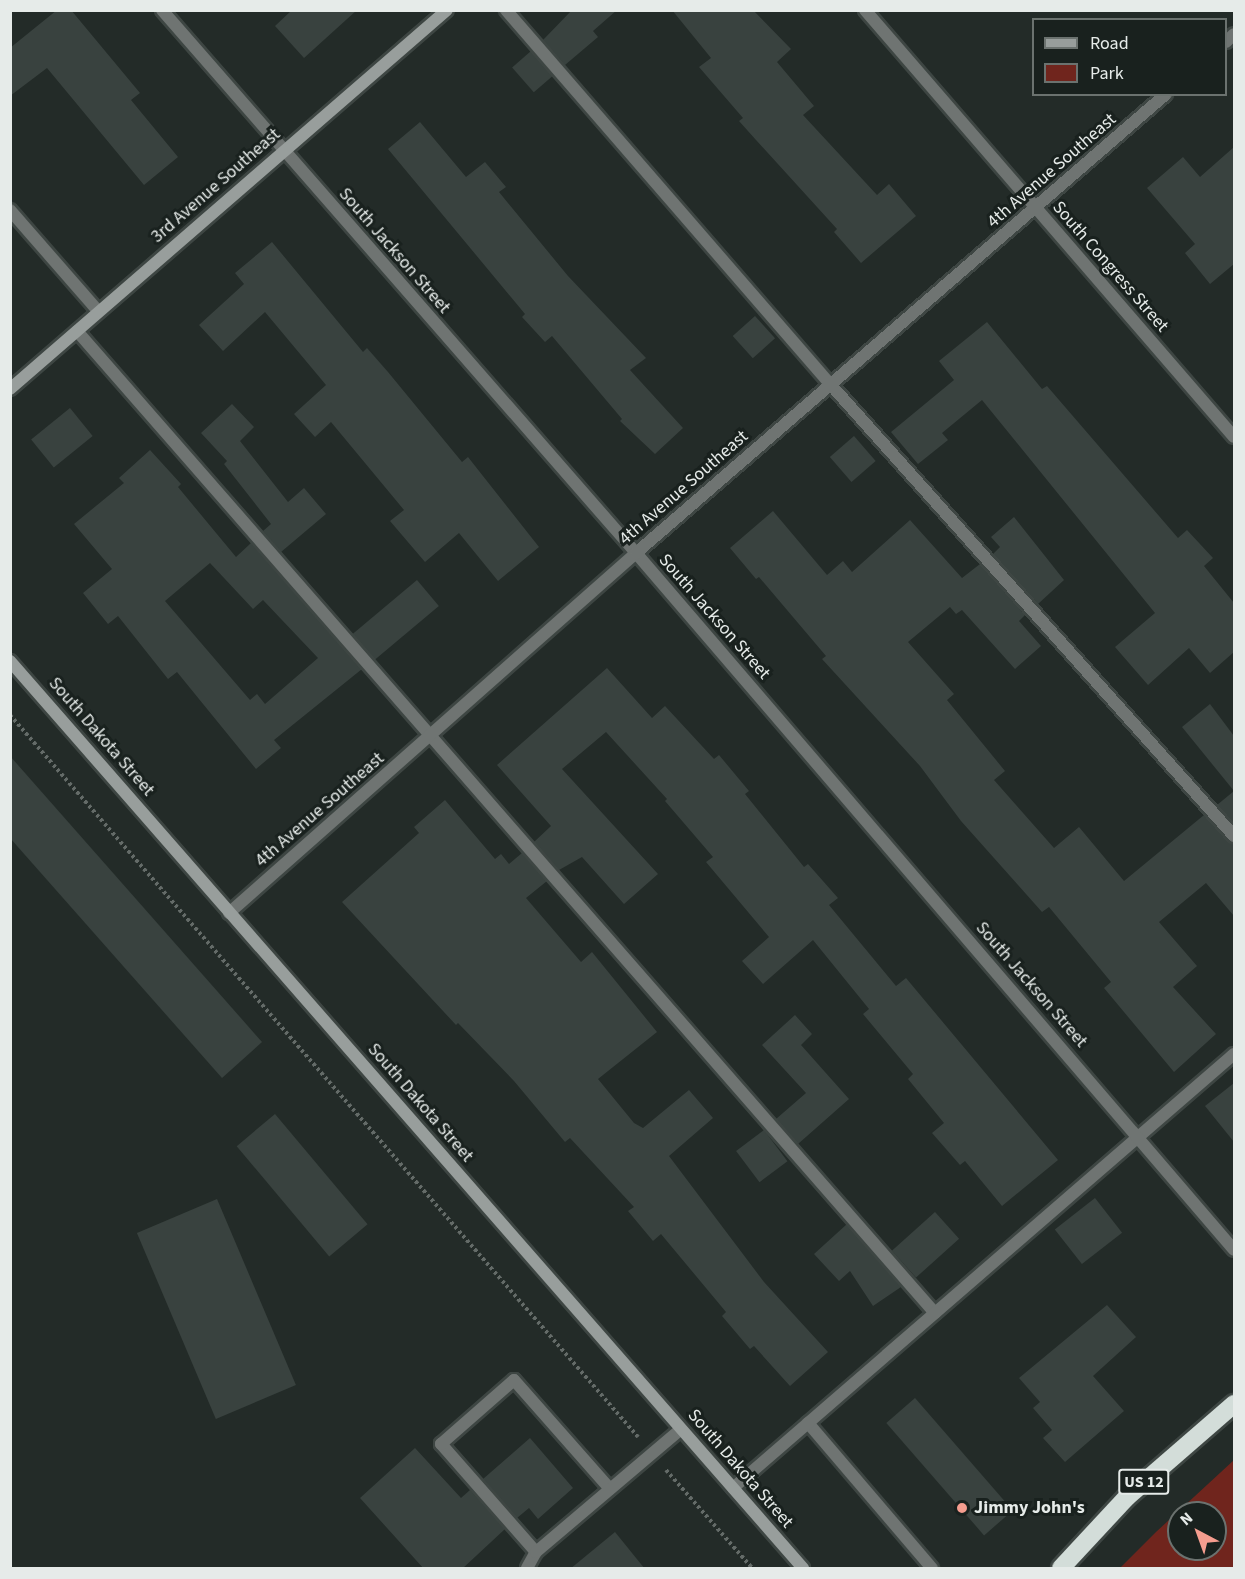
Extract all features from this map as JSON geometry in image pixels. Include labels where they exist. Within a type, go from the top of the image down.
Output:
[{"type":"highway","name":"US 12","points":[[1061,1569],[1127,1497],[1234,1404]]},
{"type":"street","name":"South Jackson Street","points":[[162,10],[283,152],[636,553],[1234,1250]]},
{"type":"street","name":"3rd Avenue Southeast","points":[[10,389],[447,10]]},
{"type":"street","points":[[506,10],[831,385],[1234,836]]},
{"type":"street","name":"South Congress Street","points":[[864,10],[1234,437]]},
{"type":"street","name":"4th Avenue Southeast","points":[[229,913],[636,553],[1036,209],[1164,96]]},
{"type":"street","points":[[10,210],[98,312]]},
{"type":"street","points":[[77,331],[935,1313]]},
{"type":"street","name":"South Dakota Street","points":[[10,661],[803,1569]]},
{"type":"street","points":[[733,1488],[1234,1054]]},
{"type":"street","points":[[536,1552],[441,1444],[514,1380],[610,1489]]},
{"type":"street","points":[[808,1423],[932,1569]]},
{"type":"street","points":[[527,1569],[536,1552],[681,1429]]},
{"type":"path","points":[[10,715],[752,1569]]},
{"type":"green space","points":[[1234,1460],[1234,1568],[1120,1568],[1167,1522],[1167,1561],[1227,1561],[1227,1501],[1190,1501]]},
{"type":"building","points":[[57,10],[71,10],[140,93],[131,100],[178,157],[144,185],[47,68],[10,96],[10,48]]},
{"type":"building","points":[[292,10],[357,10],[304,58],[275,26]]},
{"type":"building","points":[[572,10],[617,10],[593,31],[598,37],[565,65],[543,40]]},
{"type":"building","points":[[672,10],[753,10],[791,49],[777,62],[814,106],[803,115],[877,195],[889,184],[916,216],[861,263],[834,232],[837,229],[739,121],[743,118],[699,67],[711,58]]},
{"type":"building","points":[[531,51],[553,76],[534,92],[512,67]]},
{"type":"building","points":[[420,122],[466,177],[485,162],[506,187],[499,192],[568,276],[646,358],[630,370],[683,428],[655,454],[620,421],[622,419],[552,336],[545,342],[522,317],[525,314],[388,149]]},
{"type":"building","points":[[1234,147],[1234,264],[1210,284],[1185,253],[1195,244],[1147,188],[1183,157],[1200,177]]},
{"type":"building","points":[[272,242],[363,352],[367,348],[462,462],[468,457],[539,547],[498,581],[459,533],[425,562],[390,521],[404,510],[331,422],[315,437],[294,414],[326,385],[265,312],[223,351],[199,325],[244,284],[235,273]]},
{"type":"building","points":[[755,316],[775,338],[753,358],[733,336]]},
{"type":"building","points":[[987,322],[1042,389],[1047,386],[1178,538],[1187,530],[1213,558],[1204,566],[1234,603],[1234,652],[1210,673],[1189,648],[1148,685],[1115,647],[1155,613],[982,400],[942,433],[948,440],[918,464],[891,432],[954,380],[939,361]]},
{"type":"building","points":[[232,404],[254,427],[240,441],[288,502],[304,488],[326,514],[281,552],[263,531],[271,524],[224,464],[227,461],[201,433]]},
{"type":"building","points":[[70,408],[93,436],[54,467],[31,439]]},
{"type":"building","points":[[854,436],[876,461],[851,482],[830,457]]},
{"type":"building","points":[[150,450],[181,484],[178,487],[236,557],[251,543],[362,669],[274,740],[281,748],[256,769],[177,672],[168,679],[118,616],[108,624],[83,593],[112,569],[74,524],[124,483],[119,478]],"holes":[[[210,563],[253,609],[263,600],[318,658],[265,704],[257,694],[250,700],[165,601]]]},
{"type":"building","points":[[773,511],[827,575],[843,561],[852,572],[910,520],[962,578],[980,564],[1025,615],[1019,621],[1041,646],[1015,669],[962,610],[956,614],[950,607],[908,642],[954,694],[947,700],[1005,771],[994,780],[1054,848],[1079,827],[1124,881],[1204,815],[1234,844],[1234,916],[1206,883],[1159,922],[1197,966],[1173,987],[1216,1034],[1174,1072],[1104,988],[1111,982],[1049,907],[1042,912],[961,821],[920,766],[822,659],[826,656],[759,577],[756,579],[730,548]]},
{"type":"building","points":[[1014,517],[1064,580],[1038,604],[993,554],[1000,547],[991,537]]},
{"type":"building","points":[[417,580],[439,606],[375,660],[353,634]]},
{"type":"building","points":[[607,668],[652,718],[665,706],[714,759],[719,755],[749,791],[745,794],[804,867],[808,864],[838,898],[829,905],[896,986],[906,978],[1058,1160],[1002,1206],[965,1161],[960,1165],[932,1133],[944,1123],[908,1079],[913,1074],[863,1014],[869,1009],[813,940],[763,984],[742,961],[769,937],[706,862],[713,857],[665,801],[667,799],[606,732],[562,769],[658,874],[624,904],[582,857],[559,870],[534,842],[551,826],[497,765]]},
{"type":"building","points":[[1210,704],[1234,736],[1234,791],[1182,727]]},
{"type":"building","points":[[10,756],[262,1042],[222,1078],[10,838]]},
{"type":"building","points":[[1234,791],[1234,824],[1217,805]]},
{"type":"building","points":[[445,800],[495,859],[501,854],[509,864],[522,853],[547,881],[526,898],[581,962],[592,952],[657,1032],[598,1079],[634,1123],[643,1128],[689,1090],[713,1118],[669,1156],[764,1282],[828,1352],[790,1386],[754,1346],[750,1349],[722,1316],[726,1312],[661,1234],[653,1241],[628,1211],[634,1207],[570,1138],[565,1142],[514,1081],[458,1023],[456,1025],[342,902],[419,833],[414,827]]},
{"type":"building","points":[[795,1015],[812,1034],[801,1045],[849,1099],[798,1144],[776,1119],[806,1093],[762,1045]]},
{"type":"building","points":[[1234,1083],[1234,1142],[1205,1106]]},
{"type":"building","points":[[275,1114],[368,1224],[329,1256],[237,1146]]},
{"type":"building","points":[[764,1130],[787,1161],[760,1182],[736,1151]]},
{"type":"building","points":[[1095,1198],[1122,1233],[1082,1264],[1055,1229]]},
{"type":"building","points":[[217,1199],[296,1385],[216,1419],[137,1233]]},
{"type":"building","points":[[935,1212],[959,1239],[916,1278],[892,1251]]},
{"type":"building","points":[[847,1224],[901,1287],[873,1306],[850,1271],[839,1281],[814,1254]]},
{"type":"building","points":[[1107,1305],[1136,1337],[1093,1376],[1124,1411],[1065,1462],[1043,1438],[1052,1430],[1033,1408],[1040,1402],[1019,1378]]},
{"type":"building","points":[[915,1398],[1013,1510],[984,1535],[886,1423]]},
{"type":"building","points":[[530,1438],[573,1488],[538,1519],[529,1508],[517,1518],[483,1479]]},
{"type":"building","points":[[415,1448],[461,1498],[470,1490],[505,1529],[462,1569],[424,1569],[360,1498]]},
{"type":"building","points":[[615,1532],[645,1569],[570,1569]]},
{"type":"place","name":"Jimmy John's","points":[[962,1508]]}]
